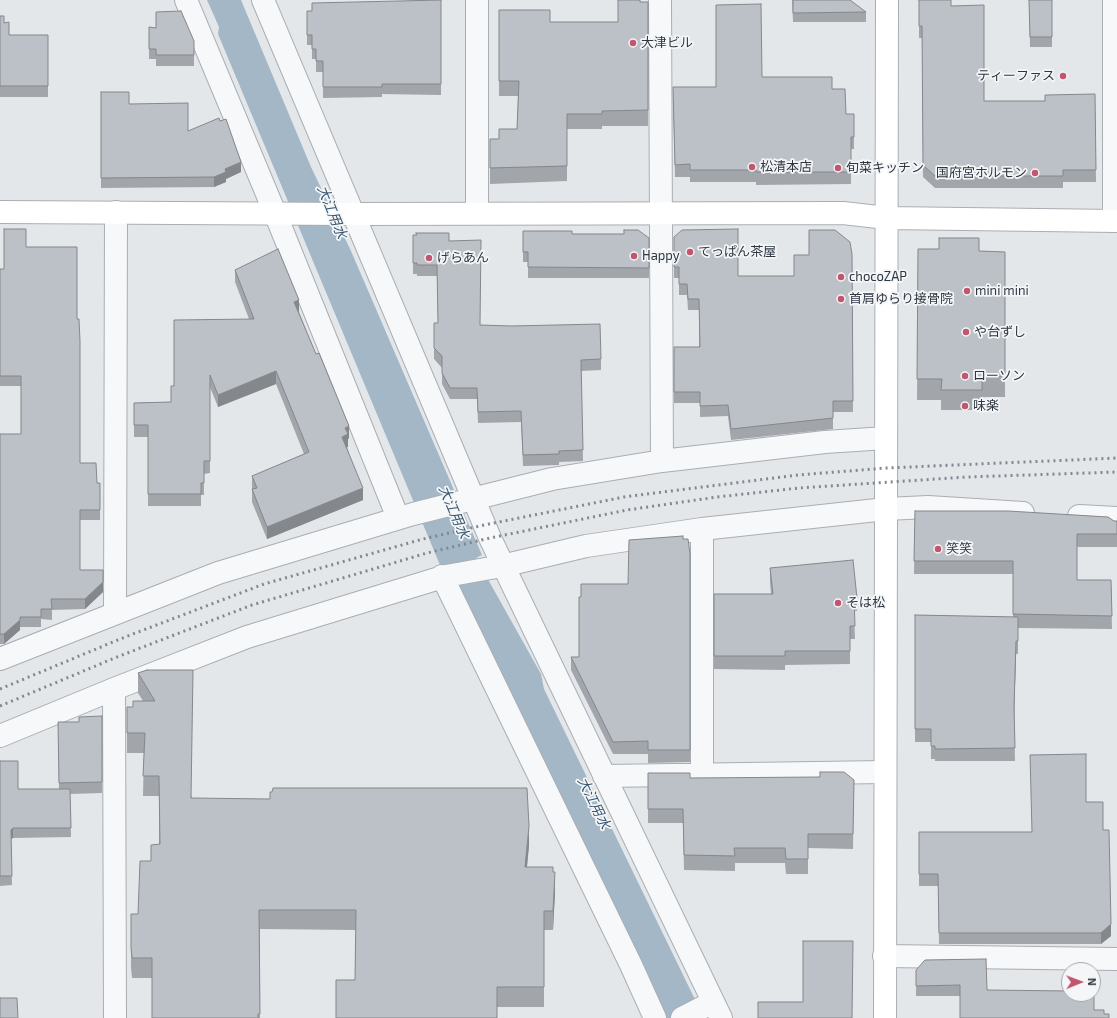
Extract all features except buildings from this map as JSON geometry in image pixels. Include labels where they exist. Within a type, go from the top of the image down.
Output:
[{"type":"street","points":[[186,0],[282,213],[406,516]]},
{"type":"street","points":[[262,0],[345,214],[496,567],[604,776],[712,1009],[682,1018]]},
{"type":"street","points":[[477,0],[477,213]]},
{"type":"street","points":[[660,0],[662,461]]},
{"type":"street","points":[[884,1018],[887,0]]},
{"type":"street","points":[[0,212],[345,214],[843,213],[887,218],[1115,221],[1114,0]]},
{"type":"street","points":[[115,613],[116,212]]},
{"type":"street","points":[[0,659],[218,573],[406,516],[552,479],[662,461],[825,442],[886,438]]},
{"type":"street","points":[[0,736],[247,636],[444,576],[496,567],[586,546],[702,530],[886,509],[928,507],[1116,518],[1117,522]]},
{"type":"street","points":[[702,530],[702,774]]},
{"type":"street","points":[[444,576],[655,1018]]},
{"type":"street","points":[[114,689],[115,1018]]},
{"type":"street","points":[[604,776],[885,772]]},
{"type":"street","points":[[884,956],[1117,959]]},
{"type":"water","name":"大江用水","points":[[207,0],[241,0],[311,167],[351,251],[482,555],[476,558],[541,674],[544,689],[704,1018],[667,1018],[456,585],[440,565],[218,34],[219,27]]},
{"type":"railway","points":[[0,689],[125,637],[264,584],[423,539],[484,525],[624,497],[798,475],[886,468],[1117,458]]},
{"type":"railway","points":[[0,706],[117,657],[252,605],[427,553],[490,538],[627,510],[717,497],[799,488],[967,477],[1117,472]]},
{"type":"place","name":"大津ビル","points":[[633,43]]},
{"type":"place","name":"ティーファス","points":[[1063,76]]},
{"type":"place","name":"松清本店","points":[[752,167]]},
{"type":"place","name":"旬菜キッチン","points":[[838,168]]},
{"type":"place","name":"国府宮ホルモン","points":[[1035,173]]},
{"type":"place","name":"てっぱん茶屋","points":[[690,252]]},
{"type":"place","name":"Happy","points":[[634,256]]},
{"type":"place","name":"げらあん","points":[[429,258]]},
{"type":"place","name":"chocoZAP","points":[[841,277]]},
{"type":"place","name":"mini mini","points":[[967,291]]},
{"type":"place","name":"首肩ゆらり接骨院","points":[[841,299]]},
{"type":"place","name":"や台ずし","points":[[966,332]]},
{"type":"place","name":"ローソン","points":[[965,376]]},
{"type":"place","name":"味楽","points":[[965,406]]},
{"type":"place","name":"笑笑","points":[[938,549]]},
{"type":"place","name":"そは松","points":[[838,603]]}]
